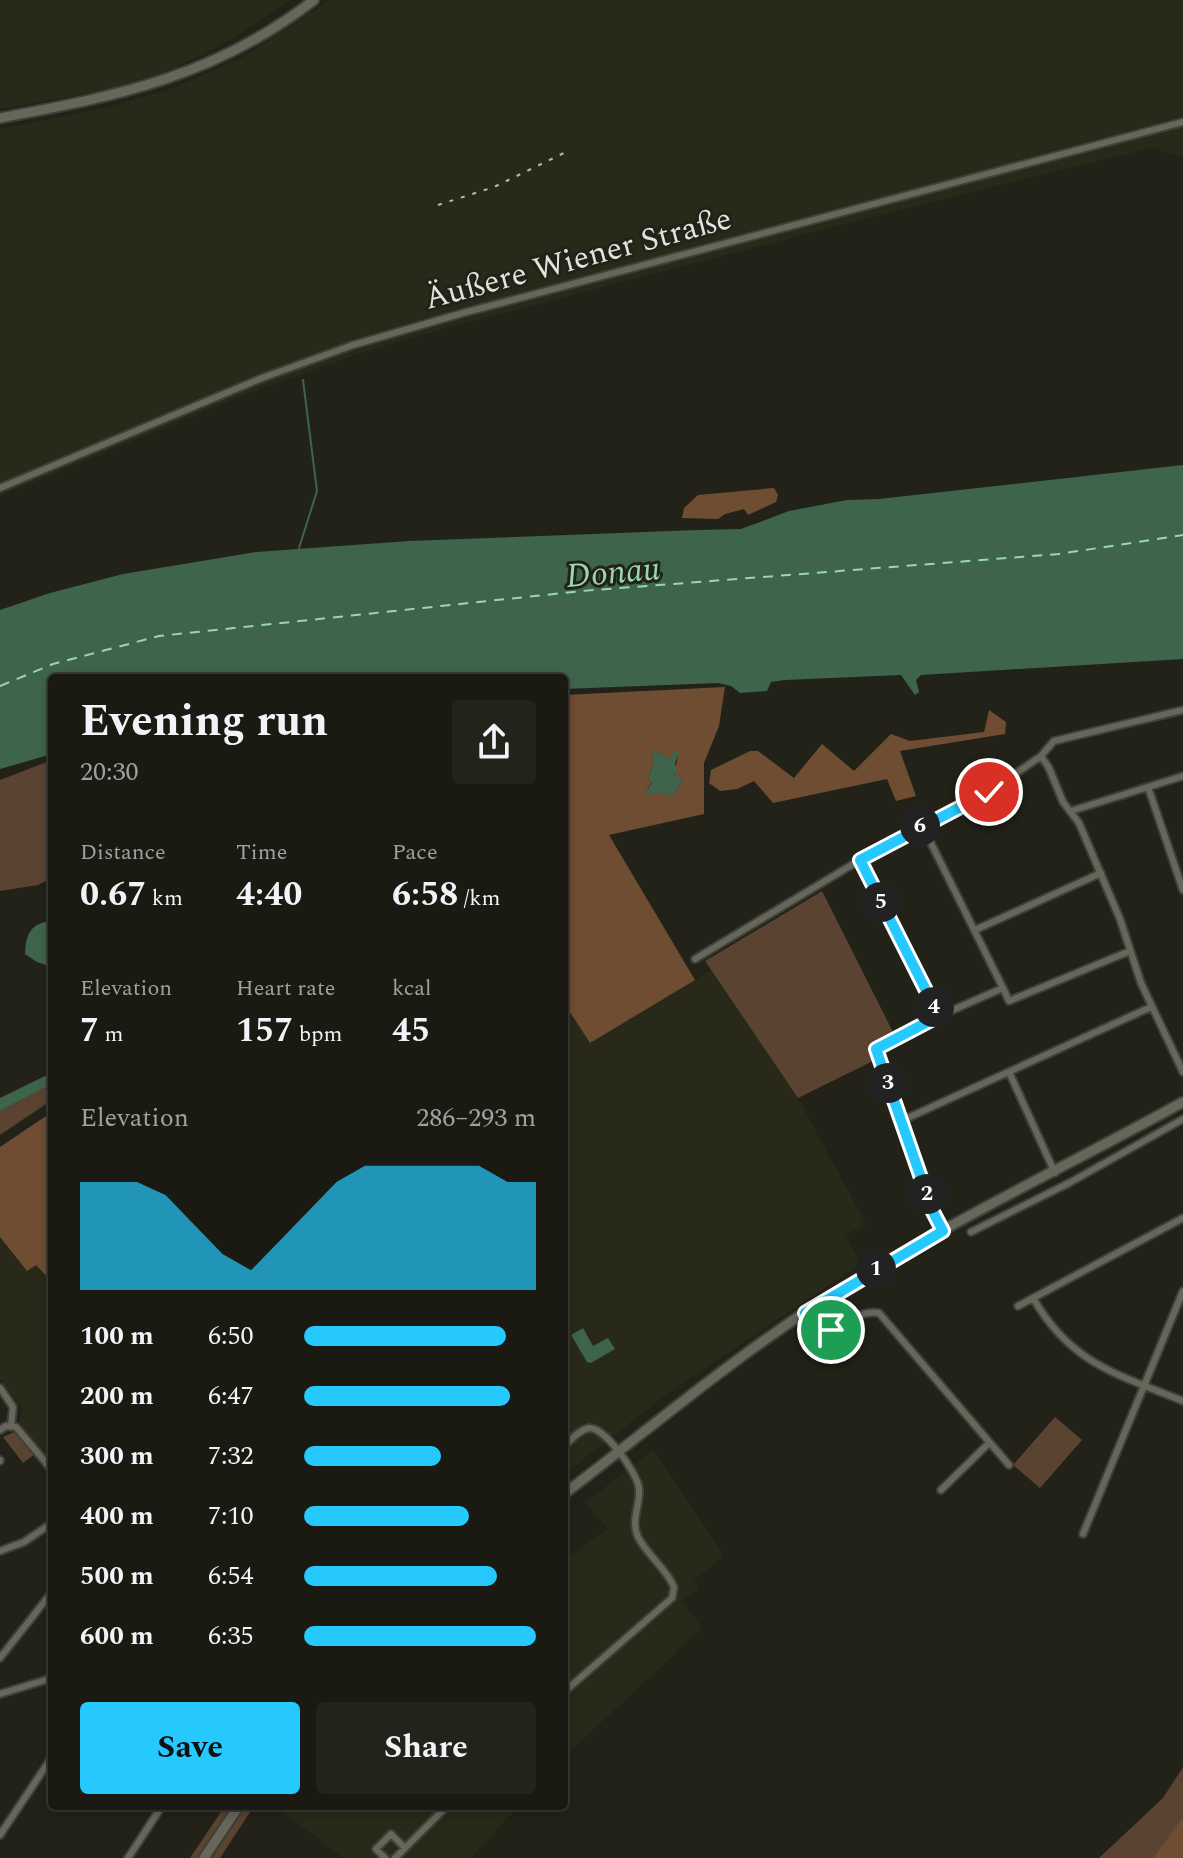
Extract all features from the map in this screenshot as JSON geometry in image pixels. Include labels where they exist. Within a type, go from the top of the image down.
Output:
[{"type":"main road","points":[[0,118],[126,92],[185,73],[251,44],[314,0]]},
{"type":"main road","points":[[568,1491],[805,1313],[943,1231],[1183,1102]]},
{"type":"main road","points":[[204,1858],[236,1810]]},
{"type":"street","name":"Äußere Wiener Straße","points":[[0,488],[262,378],[353,345],[1183,122]]},
{"type":"street","points":[[695,959],[860,860],[989,792],[1041,756],[1054,741],[1183,710]]},
{"type":"street","points":[[1041,756],[1101,873],[1151,1007],[1183,1072]]},
{"type":"street","points":[[1071,811],[1183,776]]},
{"type":"street","points":[[1148,787],[1183,890]]},
{"type":"street","points":[[922,825],[1009,1001],[1130,951]]},
{"type":"street","points":[[860,860],[939,1016]]},
{"type":"street","points":[[975,930],[1101,873]]},
{"type":"street","points":[[943,1231],[933,1212],[876,1049],[939,1016],[1003,988]]},
{"type":"street","points":[[901,1121],[1151,1007]]},
{"type":"street","points":[[1009,1072],[1055,1173]]},
{"type":"street","points":[[971,1232],[1069,1183],[1183,1119]]},
{"type":"street","points":[[1018,1306],[1183,1218]]},
{"type":"street","points":[[1083,1534],[1183,1291]]},
{"type":"street","points":[[1033,1298],[1051,1326],[1072,1348],[1099,1366],[1183,1401]]},
{"type":"street","points":[[805,1313],[817,1327],[831,1330],[865,1313],[879,1313],[1009,1465]]},
{"type":"street","points":[[0,1388],[13,1407],[11,1426]]},
{"type":"street","points":[[0,1430],[11,1426],[19,1430],[48,1465]]},
{"type":"street","points":[[568,1443],[590,1428],[603,1433],[634,1474],[639,1488],[634,1519],[638,1538],[673,1583],[674,1593],[568,1689]]},
{"type":"street","points":[[941,1490],[989,1443]]},
{"type":"street","points":[[0,1551],[24,1542],[48,1526]]},
{"type":"street","points":[[0,1658],[48,1597]]},
{"type":"street","points":[[0,1694],[48,1679]]},
{"type":"street","points":[[0,1835],[48,1763]]},
{"type":"street","points":[[128,1858],[159,1810]]},
{"type":"street","points":[[395,1858],[443,1810]]},
{"type":"street","points":[[0,1815],[10,1821]]},
{"type":"street","points":[[385,1858],[376,1849],[391,1834],[405,1848]]},
{"type":"shaded area","points":[[0,0],[291,0],[232,39],[174,69],[106,90],[0,109]]},
{"type":"shaded area","points":[[329,0],[1183,0],[1183,157],[1152,148],[450,327],[360,353],[244,395],[0,496],[0,129],[101,109],[177,87],[245,56]]},
{"type":"shaded area","points":[[774,488],[778,495],[776,502],[748,515],[744,509],[718,519],[682,518],[684,508],[698,495]]},
{"type":"shaded area","points":[[725,687],[719,726],[704,763],[704,814],[609,835],[695,980],[590,1043],[568,1009],[568,695]],"holes":[[[653,750],[670,759],[678,756],[674,775],[682,780],[675,793],[646,793],[652,781],[648,780],[654,760]]]},
{"type":"shaded area","points":[[989,710],[1006,722],[1005,734],[900,751],[916,796],[896,801],[887,779],[773,803],[754,781],[737,789],[720,791],[709,783],[711,770],[750,751],[758,751],[794,778],[822,744],[854,771],[891,734],[910,741],[984,732]]},
{"type":"shaded area","points":[[48,762],[48,880],[38,885],[0,891],[0,780]]},
{"type":"shaded area","points":[[822,891],[894,1034],[870,1047],[873,1061],[798,1098],[705,961]]},
{"type":"shaded area","points":[[711,970],[798,1098],[866,1224],[846,1235],[861,1264],[669,1392],[568,1472],[568,1009],[590,1043]]},
{"type":"shaded area","points":[[48,1086],[48,1103],[0,1135],[0,1111]]},
{"type":"shaded area","points":[[48,1115],[48,1278],[36,1265],[27,1271],[0,1237],[0,1147]]},
{"type":"shaded area","points":[[0,1237],[27,1271],[36,1264],[48,1278],[48,1460],[19,1425],[22,1409],[0,1380]]},
{"type":"shaded area","points":[[1055,1417],[1082,1440],[1040,1488],[1013,1465]]},
{"type":"shaded area","points":[[14,1432],[35,1454],[23,1463],[3,1437]]},
{"type":"shaded area","points":[[653,1449],[724,1556],[694,1580],[699,1588],[682,1600],[703,1629],[676,1649],[678,1651],[568,1753],[568,1551],[573,1554],[608,1529],[585,1503]]},
{"type":"shaded area","points":[[1183,1767],[1183,1858],[1099,1858],[1163,1798]]},
{"type":"shaded area","points":[[222,1810],[230,1810],[198,1858],[190,1858]]},
{"type":"shaded area","points":[[243,1810],[251,1810],[220,1858],[212,1858]]},
{"type":"shaded area","points":[[280,1810],[515,1810],[471,1858],[344,1858]]},
{"type":"shaded area","points":[[1183,1817],[1183,1858],[1153,1858]]},
{"type":"water","name":"Donau","points":[[1183,465],[1183,659],[921,675],[916,680],[919,692],[915,695],[901,675],[785,680],[771,682],[767,691],[740,693],[731,686],[718,683],[568,689],[568,674],[48,674],[48,755],[0,769],[0,610],[50,593],[123,574],[256,552],[409,541],[741,529],[789,511],[847,500]]},
{"type":"water","points":[[652,749],[670,759],[675,750],[679,752],[674,775],[677,774],[682,780],[675,793],[668,797],[667,793],[646,793],[652,782],[648,780],[654,760]]},
{"type":"water","points":[[48,922],[48,966],[25,954],[31,930]]},
{"type":"water","points":[[48,1075],[48,1086],[0,1111],[0,1098]]},
{"type":"water","points":[[583,1328],[593,1346],[608,1338],[615,1349],[591,1363],[587,1362],[571,1335]]},
{"type":"waterway","points":[[299,548],[317,491],[303,380]]},
{"type":"ferry route","points":[[0,686],[53,664],[159,636],[582,591],[1059,554],[1183,535]]},
{"type":"railway","points":[[438,205],[494,187],[566,152]]},
{"type":"route","points":[[831,1330],[817,1327],[805,1313],[943,1231],[933,1212],[876,1049],[939,1016],[860,860],[989,792]]}]
